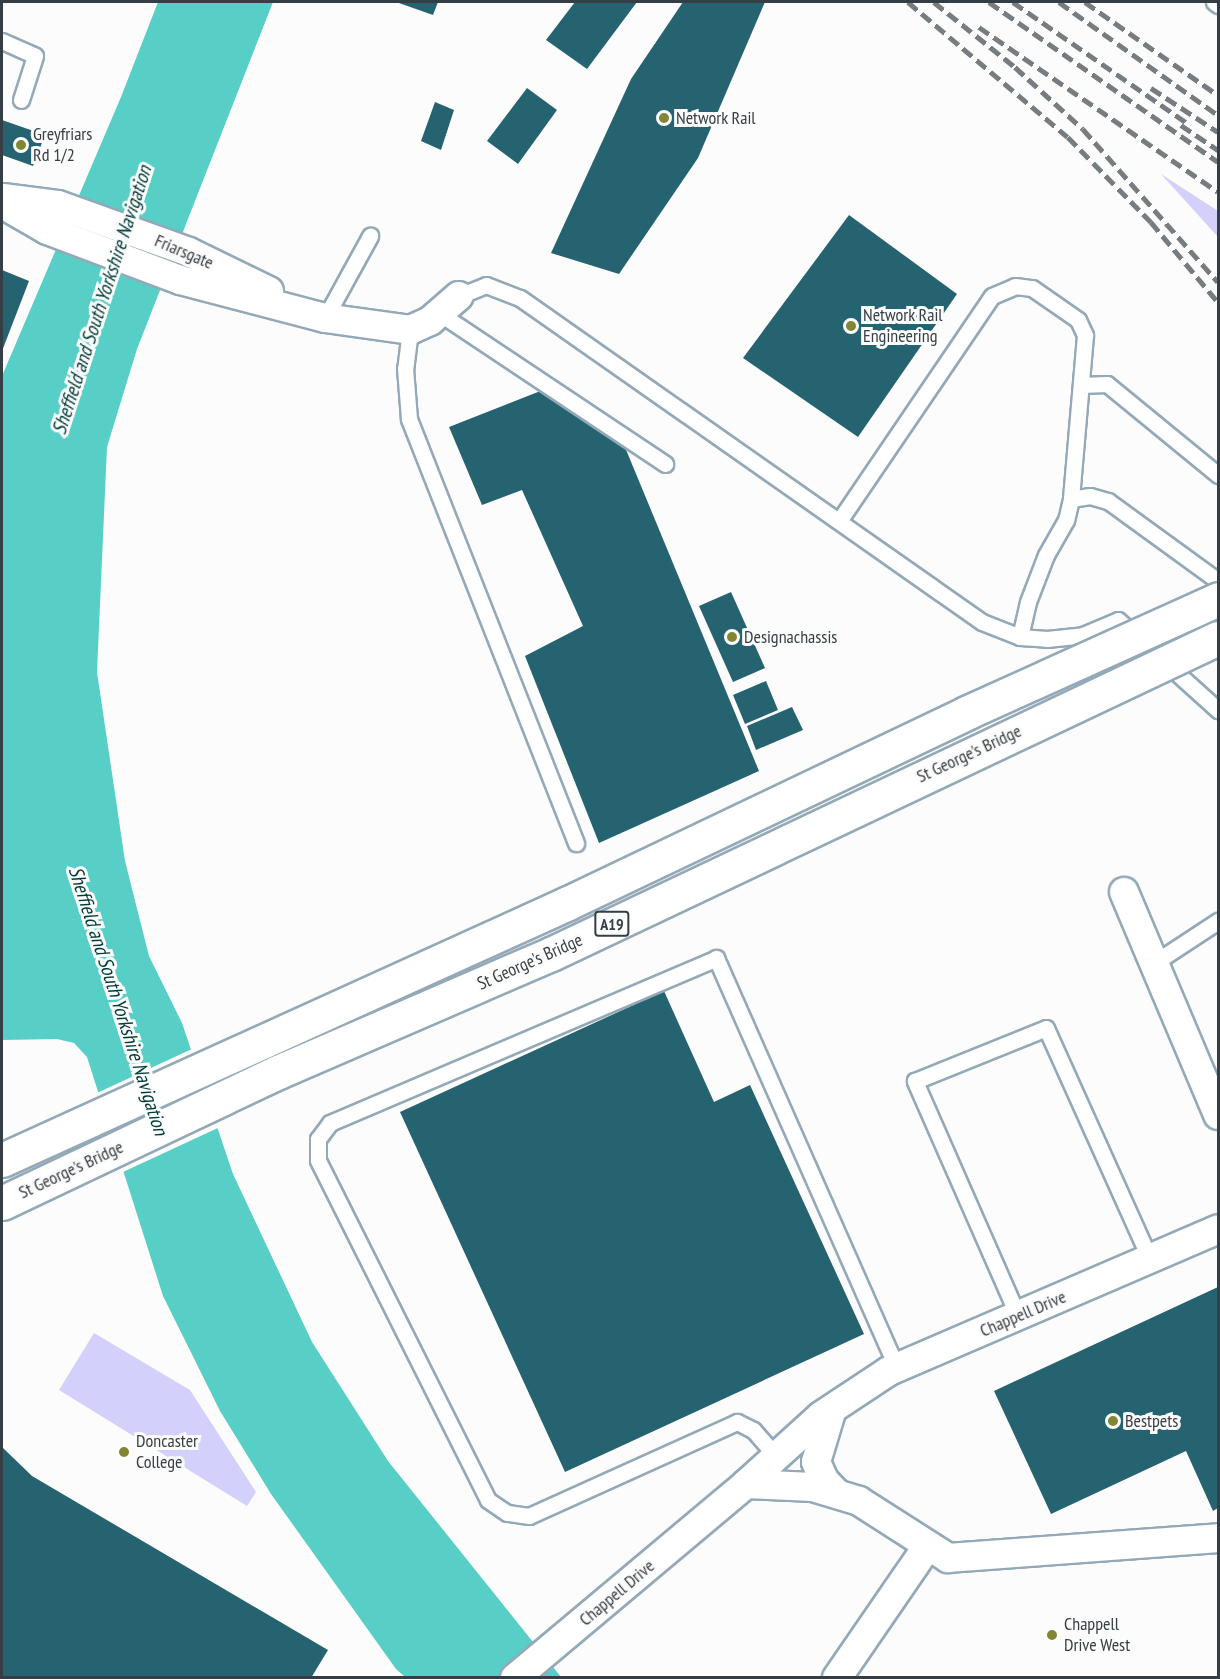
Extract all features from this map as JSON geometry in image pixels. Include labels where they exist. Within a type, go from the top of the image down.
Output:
[{"type":"highway","name":"St George's Bridge","points":[[2,1160],[568,903],[966,712],[1216,588]]},
{"type":"highway","name":"St George's Bridge","points":[[2,1203],[278,1072],[551,954],[1218,638]]},
{"type":"street","name":"Friarsgate","points":[[2,198],[52,217],[180,280],[325,318],[410,330]]},
{"type":"street","name":"Friarsgate","points":[[2,204],[189,252],[325,318]]},
{"type":"street","points":[[410,330],[449,305]]},
{"type":"street","points":[[1124,892],[1218,1115]]},
{"type":"street","name":"Chappell Drive","points":[[515,1677],[551,1649],[746,1484],[775,1455],[832,1409],[897,1368],[1218,1229]]},
{"type":"street","points":[[832,1409],[816,1462],[824,1480],[837,1494]]},
{"type":"street","points":[[746,1484],[813,1487],[837,1494],[878,1511],[927,1547],[948,1558],[964,1560],[1218,1538]]},
{"type":"street","points":[[837,1677],[927,1547]]},
{"type":"lane","points":[[1214,2],[1218,5]]},
{"type":"lane","points":[[2,41],[35,56],[21,99]]},
{"type":"lane","points":[[325,318],[370,236]]},
{"type":"lane","points":[[665,464],[449,305],[486,285],[520,298],[982,622],[1020,637],[1066,638],[1118,620],[1218,710]]},
{"type":"lane","points":[[839,521],[992,296],[1002,288],[1032,288],[1083,325],[1081,385],[1071,499],[1066,520],[1046,555],[1028,602],[1020,637]]},
{"type":"lane","points":[[410,330],[405,368],[410,419],[576,843]]},
{"type":"lane","points":[[1081,385],[1107,384],[1218,475]]},
{"type":"lane","points":[[1071,499],[1090,496],[1108,501],[1216,588]]},
{"type":"lane","points":[[1154,963],[1218,921]]},
{"type":"lane","points":[[775,1455],[753,1430],[736,1422],[529,1516],[507,1513],[488,1500],[318,1160],[318,1139],[330,1123],[716,958],[897,1368]]},
{"type":"lane","points":[[1018,1316],[915,1081],[1046,1028],[1150,1259]]},
{"type":"shaded area","points":[[1161,174],[1218,211],[1218,237]]},
{"type":"shaded area","points":[[94,1333],[190,1390],[256,1492],[247,1506],[59,1390]]},
{"type":"water","name":"Sheffield and South Yorkshire Navigation","points":[[158,2],[273,2],[137,349],[107,447],[97,672],[125,861],[149,956],[182,1023],[233,1174],[312,1342],[388,1461],[561,1677],[405,1677],[396,1669],[271,1494],[220,1411],[163,1296],[87,1057],[74,1043],[57,1039],[2,1040],[2,376],[121,97]]},
{"type":"pier","points":[[194,1048],[220,1127],[123,1172],[97,1093]]},
{"type":"building","points":[[396,2],[438,2],[433,15]]},
{"type":"building","points":[[575,2],[637,2],[587,69],[546,40]]},
{"type":"building","name":"Network Rail","points":[[683,2],[765,2],[698,158],[619,274],[551,253],[631,79]]},
{"type":"building","points":[[527,88],[557,110],[518,164],[487,141]]},
{"type":"building","points":[[435,102],[454,110],[441,150],[421,141]]},
{"type":"building","name":"Greyfriars Rd 1/2","points":[[2,120],[45,135],[33,166],[2,155]]},
{"type":"building","name":"Network Rail Engineering","points":[[849,215],[957,294],[858,437],[743,358]]},
{"type":"building","points":[[2,270],[29,281],[2,351]]},
{"type":"building","points":[[543,390],[622,440],[759,771],[599,843],[525,656],[583,626],[522,490],[482,505],[449,427]]},
{"type":"building","name":"Designachassis","points":[[731,592],[765,668],[733,682],[699,606]]},
{"type":"building","points":[[766,681],[778,710],[745,724],[733,695]]},
{"type":"building","points":[[792,707],[803,730],[756,750],[747,726]]},
{"type":"building","points":[[664,991],[714,1102],[750,1085],[864,1334],[565,1472],[400,1112]]},
{"type":"building","name":"Bestpets","points":[[1218,1287],[1218,1508],[1213,1511],[1186,1451],[1051,1514],[994,1391]]},
{"type":"building","points":[[2,1447],[32,1476],[328,1650],[311,1678],[2,1678]]},
{"type":"railway","points":[[908,2],[1068,137],[1151,222],[1218,302]]},
{"type":"railway","points":[[934,2],[1015,67],[1083,129],[1218,282]]},
{"type":"railway","points":[[989,2],[1218,162]]},
{"type":"railway","points":[[1013,2],[1190,125]]},
{"type":"railway","points":[[1059,2],[1218,115]]},
{"type":"railway","points":[[1085,2],[1218,95]]},
{"type":"railway","points":[[979,27],[1218,192]]},
{"type":"railway","points":[[1151,88],[1218,132]]},
{"type":"railway","points":[[1181,125],[1218,150]]},
{"type":"place","name":"Network Rail","points":[[664,118]]},
{"type":"place","name":"Greyfriars Rd 1/2","points":[[21,145]]},
{"type":"place","name":"Network Rail Engineering","points":[[851,326]]},
{"type":"place","name":"Designachassis","points":[[732,637]]},
{"type":"place","name":"Bestpets","points":[[1113,1421]]},
{"type":"place","name":"Doncaster College","points":[[124,1452]]},
{"type":"place","name":"Chappell Drive West","points":[[1052,1635]]}]
